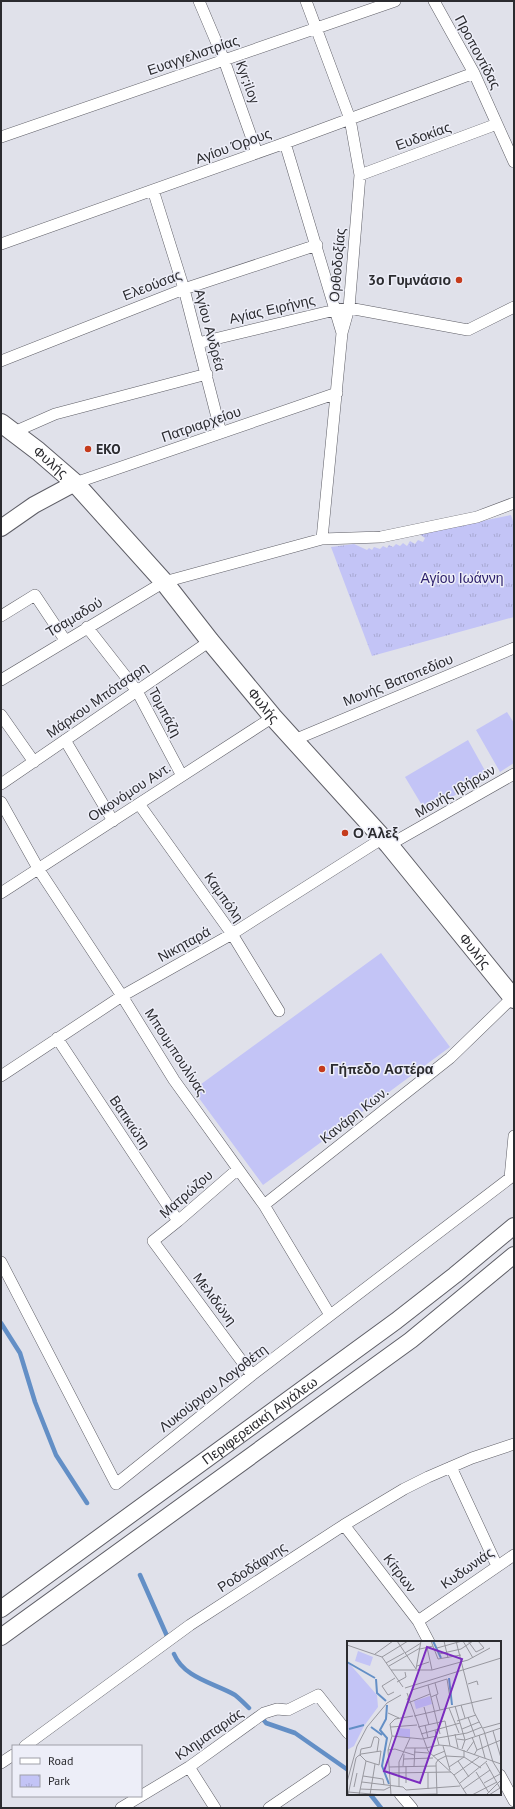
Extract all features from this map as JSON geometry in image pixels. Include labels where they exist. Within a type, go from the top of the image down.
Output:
[{"type":"main road","name":"Φυλής","points":[[8,428],[75,483],[164,582],[210,641],[273,717],[386,842],[513,998]]},
{"type":"main road","points":[[1,528],[34,505],[75,483]]},
{"type":"main road","name":"Περιφερειακή Αιγάλεω","points":[[1,1609],[396,1321],[514,1226]]},
{"type":"main road","name":"Περιφερειακή Αιγάλεω","points":[[1,1637],[411,1340],[514,1255]]},
{"type":"street","name":"Kyr;iloy","points":[[199,1],[224,60],[257,153]]},
{"type":"street","name":"Ορθοδοξίας","points":[[306,1],[350,119],[360,175],[349,308],[342,333],[322,539]]},
{"type":"street","name":"Ευαγγελιστρίας","points":[[1,138],[395,1]]},
{"type":"street","name":"Προποντίδας","points":[[434,1],[474,73],[514,162]]},
{"type":"street","name":"Αγίου Όρους","points":[[1,244],[285,143],[474,73]]},
{"type":"street","name":"Ευδοκίας","points":[[360,175],[497,124]]},
{"type":"street","points":[[285,143],[317,245],[342,333]]},
{"type":"street","name":"Αγίου Ανδρέα","points":[[153,190],[184,289],[221,433]]},
{"type":"street","name":"Ελεούσας","points":[[1,361],[184,289],[317,245]]},
{"type":"street","name":"Αγίας Ειρήνης","points":[[198,342],[349,308],[468,330],[514,307]]},
{"type":"street","points":[[8,428],[55,414],[207,374]]},
{"type":"street","name":"Πατριαρχείου","points":[[75,483],[336,393]]},
{"type":"street","points":[[164,582],[322,539],[382,537],[477,517],[514,503]]},
{"type":"street","name":"Τσαμαδού","points":[[1,680],[65,640],[164,582]]},
{"type":"street","points":[[1,616],[35,595],[65,640]]},
{"type":"street","name":"Τομπάζη","points":[[87,627],[137,691],[182,776]]},
{"type":"street","name":"Μάρκου Μπότσαρη","points":[[1,784],[210,641]]},
{"type":"street","name":"Μονής Βατοπεδίου","points":[[294,740],[514,648]]},
{"type":"street","points":[[1,715],[34,762]]},
{"type":"street","name":"Οικονόμου Αντ.","points":[[1,893],[39,870],[273,717]]},
{"type":"street","points":[[65,740],[113,821]]},
{"type":"street","name":"Μονής Ιβήρων","points":[[386,842],[514,774]]},
{"type":"street","name":"Μπουμπουλίνας","points":[[1,802],[39,870],[122,996],[174,1080],[264,1205],[330,1315]]},
{"type":"street","name":"Καμπόλη","points":[[139,804],[232,934],[279,1011]]},
{"type":"street","name":"Νικηταρά","points":[[1,1076],[56,1038],[122,996],[232,934],[386,842]]},
{"type":"street","name":"Κανάρη Κων.","points":[[264,1205],[450,1058],[513,998]]},
{"type":"street","name":"Βατικιώτη","points":[[56,1038],[178,1221]]},
{"type":"street","name":"Λυκούργου Λογοθέτη","points":[[1,1262],[116,1484],[252,1375],[510,1178],[514,1136]]},
{"type":"street","name":"Ματρώζου","points":[[153,1241],[238,1169]]},
{"type":"street","name":"Μελιδώνη","points":[[153,1241],[252,1375]]},
{"type":"street","name":"Ροδοδάφνης","points":[[26,1745],[190,1625],[344,1525],[404,1488],[451,1466],[514,1444]]},
{"type":"street","points":[[451,1466],[497,1566]]},
{"type":"street","name":"Κίτρων","points":[[344,1525],[418,1621],[428,1641]]},
{"type":"street","name":"Κυδωνιάς","points":[[418,1621],[514,1555]]},
{"type":"street","name":"Κληματαριάς","points":[[142,1795],[189,1767],[264,1713],[277,1709],[288,1710],[318,1696],[343,1720]]},
{"type":"street","points":[[343,1720],[347,1730]]},
{"type":"street","points":[[1,1763],[12,1756]]},
{"type":"street","points":[[189,1767],[215,1808]]},
{"type":"street","points":[[269,1808],[325,1770]]},
{"type":"street","points":[[501,1777],[514,1802],[507,1808]]},
{"type":"street","points":[[401,1795],[412,1808]]},
{"type":"street","name":"Κληματαριάς","points":[[121,1808],[139,1797]]},
{"type":"green space","name":"Αγίου Ιωάννη","points":[[511,515],[514,524],[514,617],[372,656],[331,547],[354,544],[367,550],[369,548],[372,550],[374,547],[380,549],[383,546],[387,548],[389,545],[393,547],[396,544],[400,546],[403,543],[407,546],[410,541],[415,544],[418,540],[423,542],[425,538],[419,534]]},
{"type":"green space","points":[[507,712],[514,723],[514,763],[500,772],[476,730]]},
{"type":"green space","points":[[468,740],[488,776],[426,812],[405,777]]},
{"type":"green space","name":"Γήπεδο Αστέρα","points":[[381,953],[450,1047],[263,1185],[193,1090]]},
{"type":"waterway","points":[[1,1323],[20,1353],[35,1402],[56,1455],[87,1503]]},
{"type":"waterway","points":[[140,1575],[167,1636]]},
{"type":"waterway","points":[[174,1654],[185,1669],[200,1679],[235,1695],[249,1708]]},
{"type":"waterway","points":[[263,1719],[266,1723],[295,1733],[347,1769]]},
{"type":"waterway","points":[[371,1795],[381,1808]]},
{"type":"place","name":"3ο Γυμνάσιο","points":[[459,280]]},
{"type":"place","name":"EKO","points":[[88,449]]},
{"type":"place","name":"Ο Άλεξ","points":[[345,833]]},
{"type":"place","name":"Γήπεδο Αστέρα","points":[[322,1069]]}]
